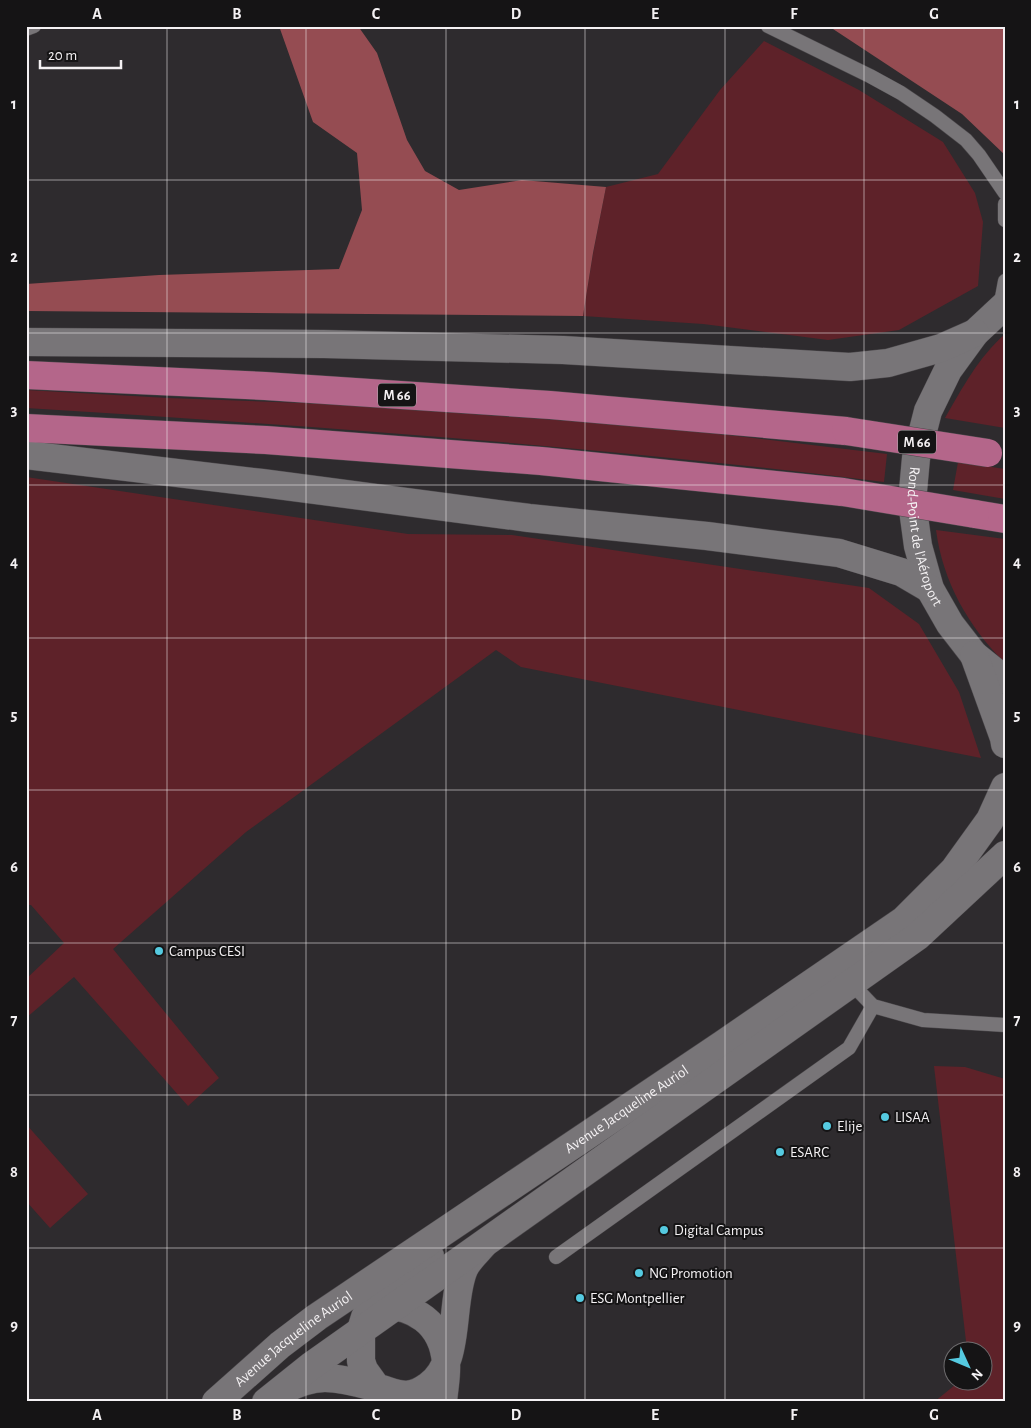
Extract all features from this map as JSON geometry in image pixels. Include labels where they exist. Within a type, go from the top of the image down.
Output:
[{"type":"highway","name":"M 66","points":[[26,374],[265,386],[550,405],[846,431],[997,454]]},
{"type":"highway","points":[[26,428],[266,440],[541,461],[843,492],[1005,519]]},
{"type":"main road","name":"Rond-Point de l'Aéroport","points":[[1002,307],[975,333],[948,370],[928,411],[916,458],[912,502],[918,546],[930,589],[950,624],[974,655],[1005,680]]},
{"type":"main road","points":[[26,342],[324,344],[563,350],[850,367],[888,362],[941,348],[975,333]]},
{"type":"main road","points":[[26,454],[529,518],[707,536],[839,553],[901,572],[930,589]]},
{"type":"main road","points":[[974,655],[1005,744]]},
{"type":"main road","name":"Avenue Jacqueline Auriol","points":[[216,1402],[280,1345],[371,1279],[559,1156],[904,920],[954,870],[990,820],[1005,787]]},
{"type":"main road","name":"Avenue Jacqueline Auriol","points":[[273,1396],[311,1366],[371,1312],[490,1239],[918,936],[1005,855]]},
{"type":"main road","points":[[962,896],[1005,864]]},
{"type":"main road","points":[[382,1394],[364,1370],[361,1361],[371,1312],[400,1278],[542,1175],[559,1156]]},
{"type":"main road","points":[[443,1402],[446,1364],[456,1302],[464,1268],[472,1256],[490,1239]]},
{"type":"main road","points":[[273,1396],[310,1380],[326,1378],[382,1394],[403,1395],[416,1393],[435,1381],[446,1364],[441,1340],[431,1324],[416,1313],[337,1310],[317,1317]]},
{"type":"lane","points":[[26,29],[34,26]]},
{"type":"lane","points":[[768,26],[870,76],[901,93],[935,116],[966,140],[980,155],[1005,193]]},
{"type":"lane","points":[[1005,204],[1005,220]]},
{"type":"lane","points":[[1002,307],[1005,281]]},
{"type":"lane","points":[[851,983],[873,1006],[923,1020],[1005,1025]]},
{"type":"lane","points":[[556,1257],[849,1048],[873,1006]]},
{"type":"shaded area","points":[[279,26],[358,26],[377,53],[407,140],[425,171],[459,190],[522,180],[606,187],[583,316],[26,311],[26,284],[159,275],[339,269],[362,210],[357,153],[313,122]]},
{"type":"shaded area","points":[[823,26],[1005,26],[1005,155],[962,114],[833,29]]},
{"type":"shaded area","points":[[764,41],[859,90],[943,142],[975,193],[983,222],[978,286],[899,330],[828,340],[703,324],[583,316],[606,187],[658,174],[720,90]]},
{"type":"shaded area","points":[[1005,334],[1005,428],[945,418],[979,363]]},
{"type":"shaded area","points":[[26,390],[168,398],[332,404],[669,428],[887,454],[884,482],[670,458],[456,438],[26,408]]},
{"type":"shaded area","points":[[958,462],[1005,469],[1005,499],[953,490]]},
{"type":"shaded area","points":[[26,477],[408,534],[512,535],[869,588],[919,624],[959,692],[981,758],[521,667],[496,650],[246,832],[113,949],[219,1078],[188,1106],[74,977],[26,1018],[26,979],[64,943],[31,905],[26,905]]},
{"type":"shaded area","points":[[936,530],[1005,539],[1005,663],[980,634],[959,602],[945,568]]},
{"type":"shaded area","points":[[934,1066],[965,1067],[1005,1079],[1005,1402],[934,1402],[949,1390],[994,1390],[994,1340],[966,1340]]},
{"type":"shaded area","points":[[26,1124],[88,1194],[50,1228],[26,1201]]},
{"type":"place","name":"Campus CESI","points":[[159,951]]},
{"type":"place","name":"LISAA","points":[[885,1117]]},
{"type":"place","name":"Elije","points":[[827,1126]]},
{"type":"place","name":"ESARC","points":[[780,1152]]},
{"type":"place","name":"Digital Campus","points":[[664,1230]]},
{"type":"place","name":"NG Promotion","points":[[639,1273]]},
{"type":"place","name":"ESG Montpellier","points":[[580,1298]]}]
